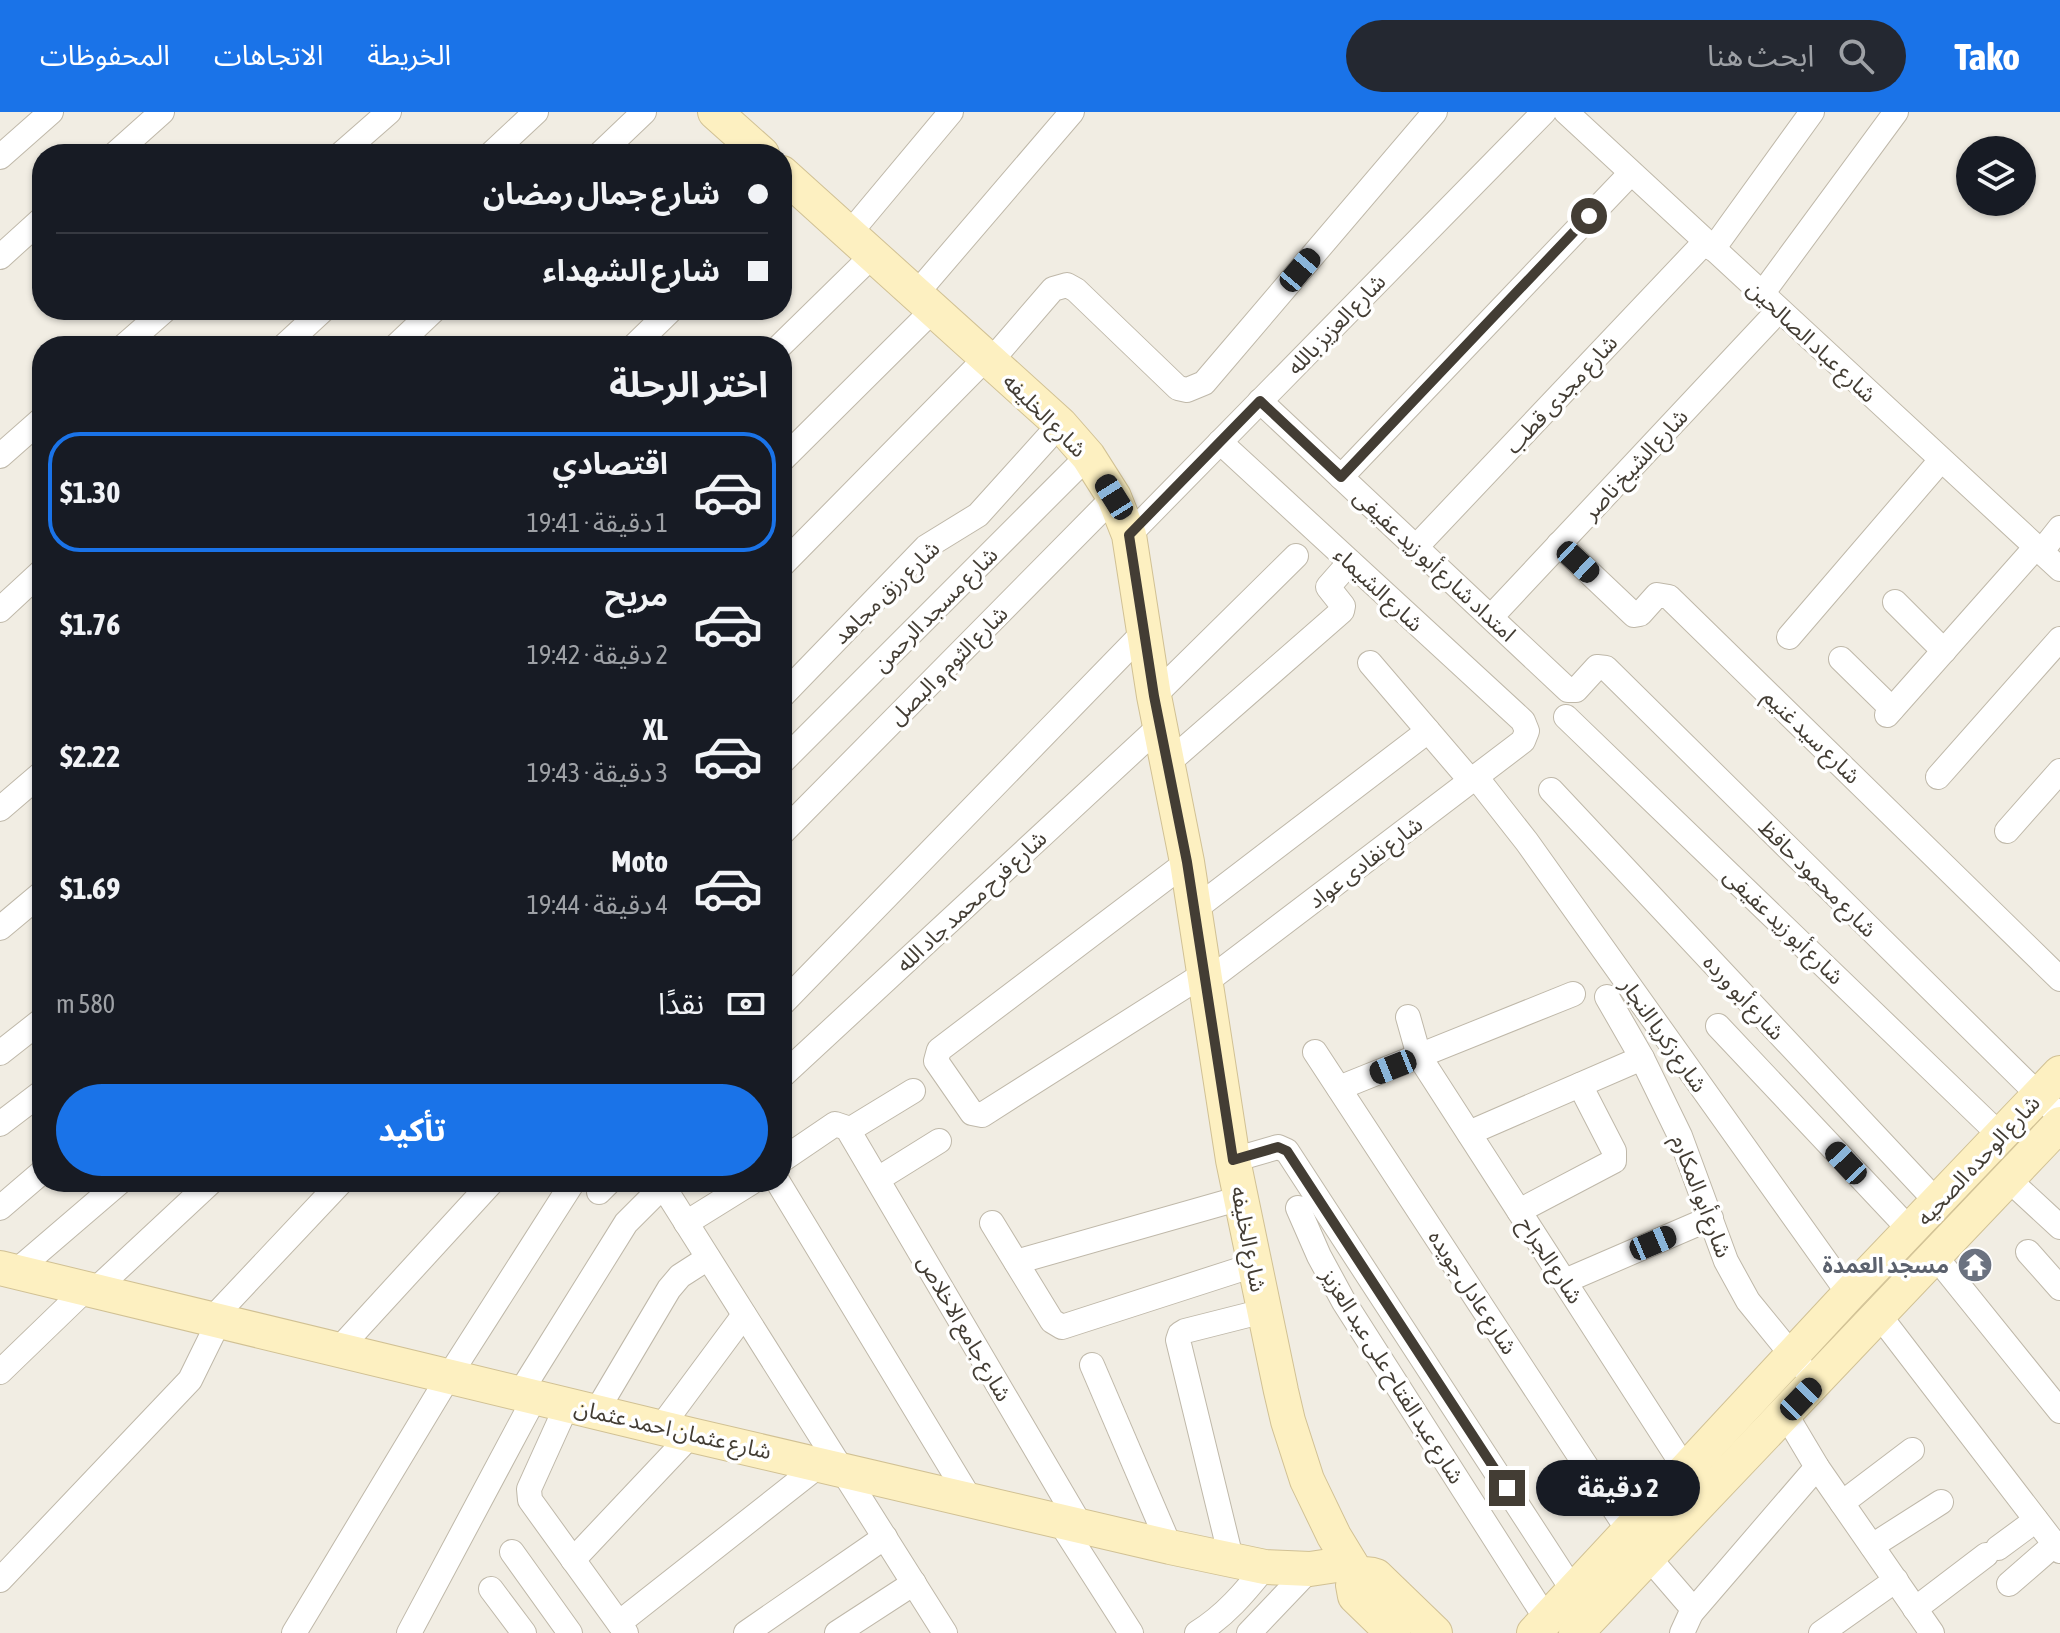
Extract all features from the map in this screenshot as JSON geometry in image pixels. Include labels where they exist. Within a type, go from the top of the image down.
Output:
[{"type":"main road","points":[[715,112],[751,144]]},
{"type":"main road","name":"شارع الخليفه","points":[[792,191],[861,244],[1060,424],[1088,456],[1114,497],[1129,535],[1157,711],[1195,909],[1233,1160],[1297,1451],[1320,1508],[1354,1570],[1355,1596],[1388,1631]]},
{"type":"main road","name":"شارع الوحده الصحيه","points":[[1574,1618],[1639,1545],[1687,1471],[1849,1294],[2001,1136],[2053,1095]]},
{"type":"main road","name":"شارع الوحده الصحيه","points":[[1639,1545],[1706,1499],[2060,1124]]},
{"type":"main road","name":"شارع عثمان احمد عثمان","points":[[8,1270],[1170,1547],[1265,1567],[1354,1570]]},
{"type":"main road","points":[[1354,1570],[1376,1576],[1435,1633]]},
{"type":"street","points":[[0,157],[51,112]]},
{"type":"street","points":[[126,144],[162,112]]},
{"type":"street","points":[[352,144],[389,112]]},
{"type":"street","points":[[502,144],[536,112]]},
{"type":"street","points":[[610,144],[644,112]]},
{"type":"street","points":[[788,336],[861,244],[951,112]]},
{"type":"street","points":[[792,449],[925,302],[1072,112]]},
{"type":"street","points":[[792,555],[988,360],[1053,289],[1067,285],[1076,290],[1178,388],[1187,390],[1204,383],[1435,112]]},
{"type":"street","name":"شارع العزيز بالله","points":[[1129,535],[1544,112]]},
{"type":"street","name":"شارع عباد الصالحين","points":[[1566,112],[2060,569]]},
{"type":"street","name":"شارع مجدى قطب","points":[[1416,547],[1709,245],[1812,112]]},
{"type":"street","name":"شارع الشيخ ناصر","points":[[1491,617],[1559,544],[1770,302],[1896,112]]},
{"type":"street","points":[[1341,477],[1631,173]]},
{"type":"street","points":[[0,257],[32,228]]},
{"type":"street","points":[[135,336],[154,320]]},
{"type":"street","points":[[295,336],[312,320]]},
{"type":"street","points":[[407,336],[423,320]]},
{"type":"street","points":[[644,336],[661,320]]},
{"type":"street","name":"امتداد شارع أبو زيد عفيفى","points":[[1260,401],[1568,690],[1576,690]]},
{"type":"street","name":"شارع رزق مجاهد","points":[[792,686],[926,547],[978,515],[1060,424]]},
{"type":"street","points":[[0,456],[32,428]]},
{"type":"street","name":"شارع الشيماء","points":[[1220,442],[1523,721],[1527,731],[1523,741]]},
{"type":"street","name":"شارع مسجد الرحمن","points":[[792,752],[1088,456]]},
{"type":"street","points":[[1789,637],[1941,460]]},
{"type":"street","name":"شارع الثوم و البصل","points":[[792,823],[1114,497]]},
{"type":"street","points":[[1841,659],[1890,712],[2060,528]]},
{"type":"street","name":"شارع سيد غنيم","points":[[1559,544],[1634,615],[1640,614],[1657,595],[1669,597],[2060,979]]},
{"type":"street","name":"شارع فرح محمد جاد الله","points":[[792,1066],[1157,711],[1296,556]]},
{"type":"street","points":[[1168,763],[1342,611],[1342,605],[1327,588],[1350,562]]},
{"type":"street","points":[[0,610],[32,580]]},
{"type":"street","points":[[1895,602],[1944,651]]},
{"type":"street","points":[[792,994],[1144,632]]},
{"type":"street","points":[[1938,777],[2060,639]]},
{"type":"street","name":"شارع زكريا النجار","points":[[1370,663],[1527,842],[1849,1294]]},
{"type":"street","name":"شارع محمود حافظ","points":[[1576,690],[1594,669],[1606,668],[2053,1095]]},
{"type":"street","name":"شارع أبو زيد عفيفى","points":[[1566,717],[2001,1136]]},
{"type":"street","points":[[1195,909],[1428,731]]},
{"type":"street","name":"شارع نفادى عواد","points":[[1187,862],[939,1050],[937,1065],[972,1113],[982,1115],[1205,978],[1523,741]]},
{"type":"street","points":[[2007,831],[2060,771]]},
{"type":"street","points":[[0,809],[32,782]]},
{"type":"street","name":"شارع أبو ورده","points":[[1551,790],[1938,1203]]},
{"type":"street","points":[[0,928],[32,901]]},
{"type":"street","points":[[1339,1088],[1573,994]]},
{"type":"street","name":"شارع أبو المكارم","points":[[1607,997],[1642,1058],[1680,1136],[1726,1261],[1748,1301],[1816,1383]]},
{"type":"street","name":"شارع الجراح","points":[[1408,1017],[1419,1056],[1706,1499]]},
{"type":"street","points":[[1718,1026],[1911,1231]]},
{"type":"street","points":[[0,1053],[32,1028]]},
{"type":"street","name":"شارع عادل جويده","points":[[1315,1052],[1688,1622]]},
{"type":"street","points":[[1469,1133],[1642,1058]]},
{"type":"street","points":[[1519,1211],[1614,1161],[1614,1151],[1580,1085]]},
{"type":"street","points":[[792,1153],[835,1124],[845,1125],[849,1130],[913,1091]]},
{"type":"street","points":[[0,1124],[32,1100]]},
{"type":"street","name":"شارع جامع الاخلاص","points":[[849,1130],[1131,1633]]},
{"type":"street","points":[[878,1179],[939,1141]]},
{"type":"street","points":[[1233,1160],[1278,1147],[1287,1151],[1574,1618]]},
{"type":"street","points":[[2008,1179],[2060,1227]]},
{"type":"street","points":[[0,1208],[32,1181]]},
{"type":"street","points":[[8,1270],[107,1192]]},
{"type":"street","points":[[0,1372],[200,1192]]},
{"type":"street","points":[[0,1580],[190,1380],[215,1321],[332,1192]]},
{"type":"street","points":[[338,1350],[483,1192]]},
{"type":"street","points":[[294,1633],[449,1376],[567,1192]]},
{"type":"street","points":[[657,1192],[626,1223],[593,1276],[529,1489],[532,1505],[623,1628],[831,1465]]},
{"type":"street","points":[[669,1192],[831,1465],[885,1537],[945,1633]]},
{"type":"street","points":[[686,1223],[736,1192]]},
{"type":"street","points":[[784,1192],[970,1499]]},
{"type":"street","points":[[1016,1262],[1241,1198]]},
{"type":"street","name":"شارع عبد الفتاح على عبد العزيز","points":[[1298,1208],[1344,1302],[1574,1618]]},
{"type":"street","points":[[1565,1281],[1711,1218]]},
{"type":"street","points":[[992,1223],[1058,1326],[1066,1327],[1254,1265]]},
{"type":"street","points":[[2028,1252],[2060,1288]]},
{"type":"street","points":[[1935,1256],[2060,1411]]},
{"type":"street","points":[[409,1633],[554,1402],[680,1276],[708,1258]]},
{"type":"street","points":[[1231,1558],[1178,1340],[1185,1331],[1264,1311]]},
{"type":"street","points":[[573,1560],[676,1431],[744,1315]]},
{"type":"street","points":[[1879,1315],[2057,1548],[2009,1584]]},
{"type":"street","points":[[1092,1365],[1170,1547]]},
{"type":"street","points":[[1786,1415],[1817,1467],[1932,1633]]},
{"type":"street","points":[[1842,1503],[1912,1450]]},
{"type":"street","points":[[1688,1622],[1817,1467]]},
{"type":"street","points":[[1872,1546],[1941,1502]]},
{"type":"street","points":[[1915,1609],[2036,1520]]},
{"type":"street","points":[[746,1633],[885,1537]]},
{"type":"street","points":[[512,1552],[570,1633]]},
{"type":"street","points":[[1201,1632],[1235,1603],[1265,1567]]},
{"type":"street","points":[[1249,1633],[1310,1569]]},
{"type":"street","points":[[1821,1633],[1896,1580]]},
{"type":"street","points":[[840,1632],[914,1583]]},
{"type":"street","points":[[491,1589],[524,1633]]},
{"type":"place","name":"مسجد العمدة","points":[[1975,1265]]},
{"type":"route","points":[[1507,1488],[1287,1151],[1278,1147],[1233,1160],[1187,862],[1154,696],[1129,535],[1260,401],[1341,477],[1589,216]]}]
